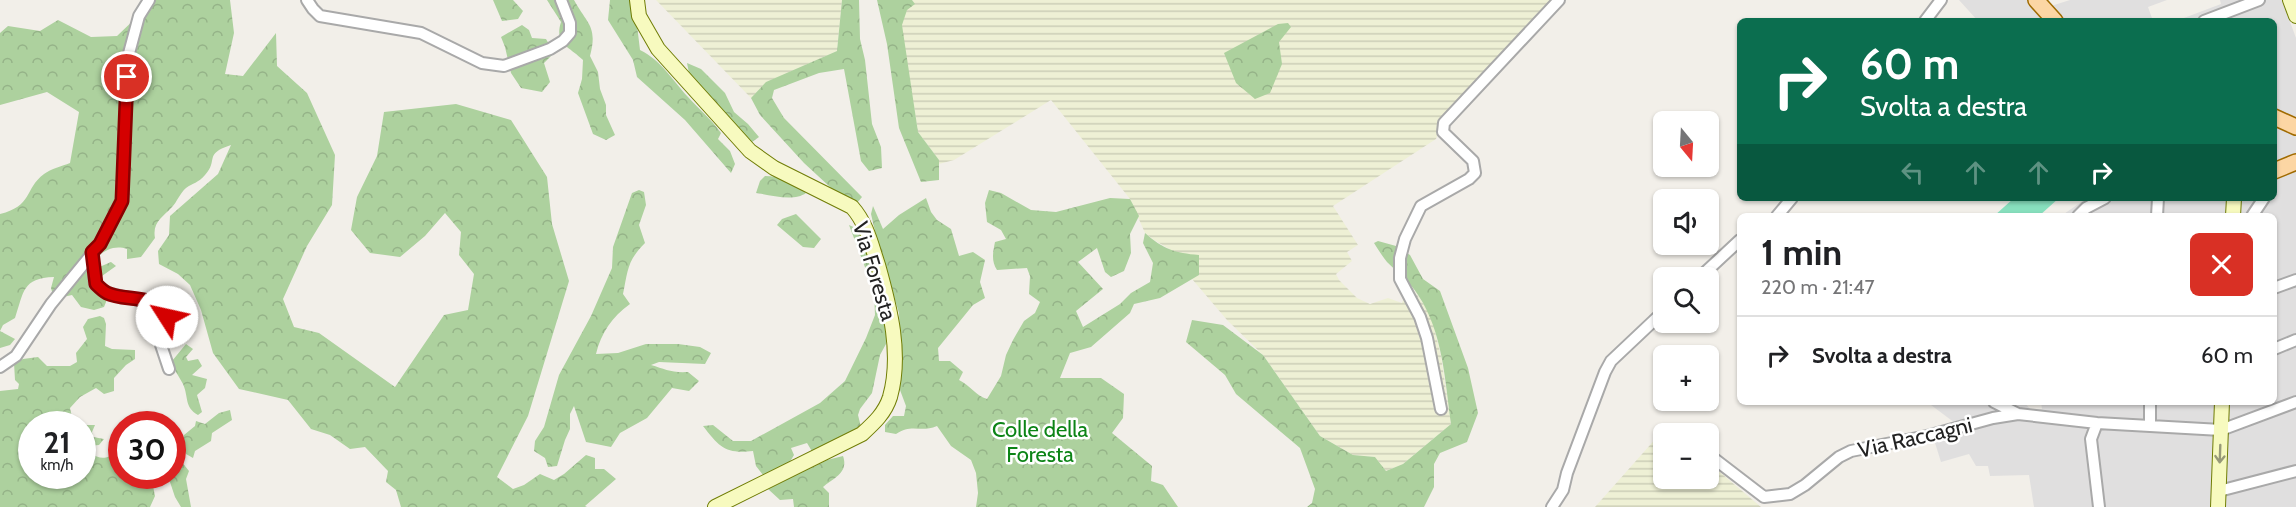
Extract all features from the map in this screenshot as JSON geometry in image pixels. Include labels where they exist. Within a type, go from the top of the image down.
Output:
[{"type":"main road","name":"Via Foresta","points":[[637,0],[639,16],[658,50],[750,151],[774,168],[852,207],[861,217],[868,232],[888,300],[894,331],[893,378],[889,399],[880,417],[862,434],[715,507]]},
{"type":"main road","points":[[2036,0],[2052,18]]},
{"type":"main road","points":[[2290,0],[2296,16]]},
{"type":"main road","points":[[2277,118],[2296,127]]},
{"type":"main road","points":[[2277,173],[2296,162]]},
{"type":"main road","points":[[2218,507],[2222,405]]},
{"type":"street","points":[[0,367],[9,363],[23,348],[51,304],[100,244],[122,201],[128,57],[139,16],[149,0]]},
{"type":"street","points":[[307,0],[320,16],[421,33],[482,63],[504,66],[550,49],[563,41],[570,33],[570,23],[561,0]]},
{"type":"street","points":[[1442,409],[1427,338],[1420,317],[1400,279],[1400,258],[1405,239],[1421,206],[1475,173],[1473,161],[1443,132],[1444,123],[1559,0]]},
{"type":"street","points":[[1927,18],[1941,0]]},
{"type":"street","points":[[2227,17],[2259,0]]},
{"type":"street","points":[[1780,213],[1790,201]]},
{"type":"street","points":[[2081,213],[2099,201]]},
{"type":"street","points":[[1711,267],[1737,243]]},
{"type":"street","points":[[92,252],[96,284],[107,293],[152,303],[164,310],[168,319],[162,345],[169,369]]},
{"type":"street","points":[[2277,287],[2296,280]]},
{"type":"street","points":[[1551,507],[1563,490],[1567,473],[1608,366],[1653,321]]},
{"type":"street","points":[[2277,348],[2296,340]]},
{"type":"street","points":[[2221,430],[2296,402]]},
{"type":"street","points":[[2000,405],[2018,414]]},
{"type":"street","points":[[2150,405],[2150,426]]},
{"type":"street","name":"Via Raccagni","points":[[1719,462],[1764,497],[1776,497],[1790,494],[1805,485],[1839,457],[1851,451],[2018,414],[2097,423],[2221,430]]},
{"type":"street","points":[[2097,423],[2091,439],[2099,507]]},
{"type":"street","points":[[2219,491],[2296,471]]},
{"type":"shaded area","points":[[1959,0],[2046,0],[2051,6],[2070,0],[2167,0],[2148,7],[2152,18],[1975,18]]},
{"type":"shaded area","points":[[2220,0],[2282,0],[2296,38],[2296,507],[2034,507],[2029,475],[1990,476],[1988,466],[1976,466],[1969,454],[1941,462],[1931,430],[1955,423],[1931,405],[2027,405],[2031,410],[2042,409],[2041,405],[2277,405],[2277,213],[2065,213],[2083,201],[2277,201],[2277,18],[2184,18],[2221,4]]},
{"type":"green space","points":[[144,0],[230,0],[234,33],[225,74],[243,76],[276,33],[277,66],[307,93],[335,155],[332,205],[307,246],[283,299],[294,327],[319,333],[395,387],[444,315],[468,310],[474,274],[459,255],[461,232],[445,213],[425,236],[400,257],[370,253],[351,230],[357,197],[377,156],[384,112],[456,104],[511,120],[547,177],[552,224],[569,281],[528,416],[497,477],[513,489],[524,485],[540,474],[554,480],[586,455],[595,458],[595,469],[604,469],[616,479],[585,506],[587,507],[401,507],[396,490],[386,482],[388,471],[365,447],[350,449],[330,435],[311,429],[288,400],[239,389],[213,353],[201,310],[190,285],[178,274],[159,264],[158,251],[169,235],[170,216],[218,174],[231,145],[214,154],[205,175],[184,190],[174,205],[159,220],[154,232],[155,238],[141,257],[127,259],[127,249],[114,248],[95,260],[97,268],[111,262],[116,266],[95,281],[108,297],[104,307],[94,310],[81,307],[72,295],[54,299],[51,288],[54,277],[44,278],[36,280],[26,288],[15,318],[3,325],[0,331],[0,214],[11,211],[23,202],[33,185],[44,174],[70,163],[79,112],[47,92],[0,105],[0,33],[8,26],[40,31],[58,20],[91,37],[117,36],[140,14]]},
{"type":"green space","points":[[493,0],[513,0],[523,11],[518,19],[502,21]]},
{"type":"green space","points":[[547,0],[574,0],[590,26],[593,38],[590,56],[598,72],[600,89],[606,105],[606,115],[615,135],[606,140],[593,134],[578,93],[582,79],[583,60],[561,40],[559,29],[561,22]]},
{"type":"green space","points":[[610,0],[634,0],[640,50],[660,65],[721,133],[718,139],[730,151],[735,164],[731,173],[685,120],[637,77],[633,60],[608,20]]},
{"type":"green space","points":[[656,0],[842,0],[837,51],[767,82],[751,98]]},
{"type":"green space","points":[[842,0],[859,0],[860,39],[865,60],[872,124],[881,147],[882,168],[869,171],[861,161],[844,69],[819,73],[774,90],[772,98],[784,118],[862,197],[857,203],[843,199],[804,163],[760,115],[751,98],[766,82],[837,51]]},
{"type":"green space","points":[[877,0],[912,0],[915,4],[907,10],[902,25],[918,132],[939,160],[939,180],[921,182],[899,128],[887,44]]},
{"type":"green space","points":[[912,0],[1557,0],[1442,123],[1436,139],[1333,206],[1358,245],[1347,252],[1352,261],[1336,274],[1339,280],[1357,298],[1370,304],[1388,298],[1402,303],[1409,283],[1431,315],[1441,356],[1451,424],[1403,464],[1386,471],[1375,457],[1353,455],[1320,436],[1263,355],[1227,320],[1192,279],[1199,275],[1178,254],[1145,233],[1130,199],[1051,100],[954,160],[939,164],[939,160],[918,132],[901,25],[907,9],[914,4]]},
{"type":"green space","points":[[1288,23],[1291,27],[1279,42],[1282,64],[1270,93],[1255,99],[1236,83],[1224,53],[1278,24]]},
{"type":"green space","points":[[522,25],[529,30],[532,38],[546,39],[554,53],[544,63],[550,82],[542,92],[521,88],[511,73],[501,37]]},
{"type":"green space","points":[[687,63],[701,69],[725,93],[734,112],[759,137],[752,142],[732,127],[689,73]]},
{"type":"green space","points":[[765,176],[787,181],[806,193],[789,197],[756,193],[760,181]]},
{"type":"green space","points":[[639,190],[644,192],[646,205],[639,225],[645,243],[631,261],[627,272],[623,294],[630,304],[608,326],[596,354],[618,353],[646,344],[700,347],[711,353],[705,364],[659,362],[651,365],[673,371],[688,372],[699,381],[689,391],[672,388],[647,418],[620,433],[611,447],[586,442],[574,406],[570,414],[570,429],[557,466],[548,467],[545,458],[534,451],[535,441],[544,427],[559,375],[591,316],[612,268],[613,247],[632,193]]},
{"type":"green space","name":"Colle della Foresta","points":[[989,190],[1001,193],[1031,210],[1056,212],[1110,198],[1130,199],[1139,216],[1130,234],[1131,253],[1124,271],[1111,277],[1105,272],[1097,248],[1078,262],[1103,289],[1076,311],[1083,327],[1150,282],[1153,263],[1143,243],[1145,233],[1170,249],[1199,255],[1199,275],[1160,298],[1134,304],[1130,313],[1091,347],[1070,353],[1060,378],[1101,378],[1124,394],[1123,418],[1112,433],[1152,466],[1151,481],[1163,485],[1178,507],[976,507],[978,493],[976,473],[971,460],[951,446],[937,426],[926,429],[912,428],[896,434],[885,432],[885,425],[893,416],[904,416],[906,406],[900,390],[899,313],[878,244],[871,214],[873,206],[883,229],[899,215],[926,198],[937,220],[951,229],[959,256],[973,252],[985,260],[980,282],[985,298],[973,305],[938,348],[939,361],[950,361],[963,372],[959,380],[987,399],[1001,376],[1006,355],[1013,340],[1024,321],[1035,313],[1040,302],[1029,294],[1030,276],[1027,268],[997,270],[995,267],[993,256],[995,242],[1006,239],[1001,230],[987,222],[985,203]]},
{"type":"green space","points":[[2011,201],[2056,201],[2042,213],[1997,213]]},
{"type":"green space","points":[[796,214],[821,239],[814,248],[803,247],[777,225],[782,219]]},
{"type":"green space","points":[[849,225],[862,231],[888,322],[886,344],[880,355],[872,393],[858,415],[861,427],[813,453],[807,443],[791,448],[794,455],[785,467],[773,474],[763,475],[756,466],[753,451],[724,448],[703,426],[713,425],[733,441],[751,441],[820,403],[845,381],[875,315],[874,291]]},
{"type":"green space","points":[[1378,241],[1396,246],[1410,255],[1423,279],[1440,291],[1468,368],[1478,413],[1467,442],[1440,453],[1434,464],[1434,487],[1424,507],[1307,507],[1312,503],[1315,489],[1300,448],[1236,394],[1225,375],[1186,342],[1192,320],[1223,325],[1263,355],[1320,436],[1353,455],[1375,457],[1386,471],[1403,464],[1451,424],[1442,357],[1433,325],[1415,290],[1387,262],[1374,243]]},
{"type":"green space","points":[[100,316],[104,318],[105,346],[112,349],[135,350],[135,359],[114,378],[114,391],[104,394],[96,388],[80,397],[70,408],[71,411],[18,411],[18,489],[96,489],[96,456],[103,458],[108,456],[108,489],[154,489],[155,496],[150,507],[0,507],[0,391],[18,389],[14,363],[23,359],[38,357],[47,366],[70,366],[77,362],[76,353],[87,339],[83,327],[88,319]]},
{"type":"green space","points":[[0,331],[15,339],[10,345],[0,348]]},
{"type":"green space","points":[[186,344],[193,349],[186,357],[188,361],[198,359],[202,366],[192,375],[207,379],[205,388],[197,395],[202,412],[198,415],[189,405],[183,384],[172,361]]},
{"type":"green space","points":[[230,410],[232,420],[212,433],[211,441],[195,451],[193,458],[186,454],[186,433],[195,426],[196,421],[205,424],[219,413]]},
{"type":"green space","points":[[96,438],[104,439],[96,445]]},
{"type":"green space","points":[[1653,442],[1653,489],[1719,489],[1719,471],[1761,507],[1595,507]]},
{"type":"green space","points":[[843,456],[842,471],[823,487],[829,493],[829,507],[794,507],[793,499],[780,500],[768,489],[827,460]]},
{"type":"green space","points":[[186,479],[191,507],[181,507],[172,489],[186,489]]},
{"type":"route","points":[[127,77],[122,201],[100,244],[92,252],[96,284],[107,293],[152,303],[164,310],[167,317]]}]
